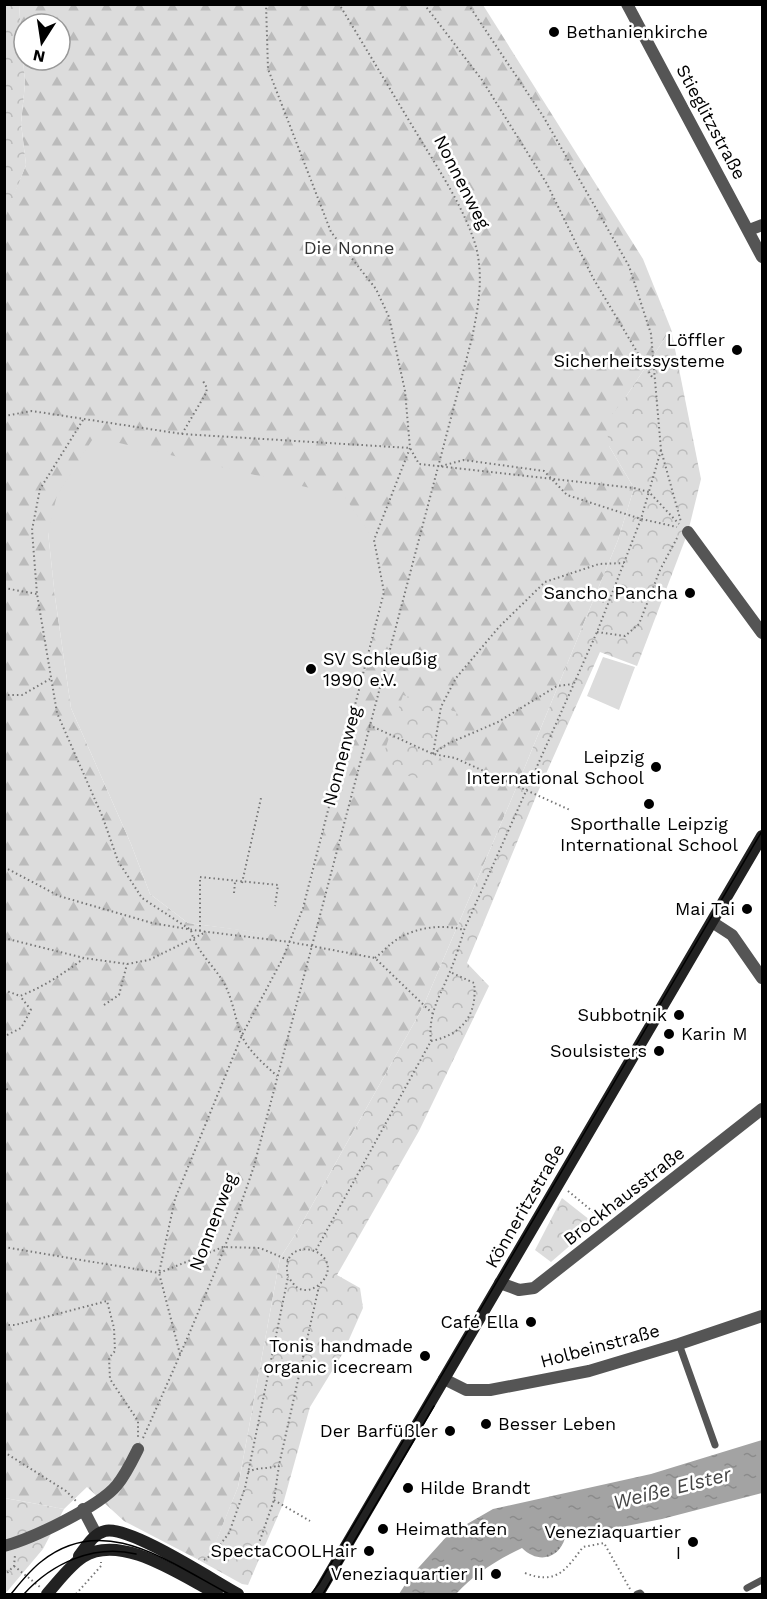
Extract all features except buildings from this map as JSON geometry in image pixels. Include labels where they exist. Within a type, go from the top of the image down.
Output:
[{"type":"main road","name":"Könneritzstraße","points":[[320,1590],[762,836]]},
{"type":"main road","points":[[75,1563],[96,1534],[106,1530],[123,1532],[238,1594]]},
{"type":"main road","points":[[96,1534],[100,1551]]},
{"type":"main road","points":[[44,1591],[75,1563],[90,1553],[120,1551],[139,1555],[217,1594]]},
{"type":"main road","points":[[308,1594],[320,1590]]},
{"type":"street","name":"Stieglitzstraße","points":[[629,5],[762,257]]},
{"type":"street","points":[[749,230],[762,225]]},
{"type":"street","points":[[685,530],[762,633]]},
{"type":"street","points":[[712,922],[732,935],[762,978]]},
{"type":"street","name":"Brockhausstraße","points":[[500,1283],[519,1290],[534,1288],[762,1109]]},
{"type":"street","name":"Holbeinstraße","points":[[444,1379],[466,1390],[490,1390],[589,1371],[762,1316]]},
{"type":"street","points":[[10,1545],[51,1528],[109,1494],[118,1484],[138,1449]]},
{"type":"street","points":[[83,1509],[96,1534]]},
{"type":"lane","points":[[679,1344],[714,1445]]},
{"type":"lane","points":[[747,1588],[762,1580]]},
{"type":"path","points":[[266,4],[268,69],[331,232],[376,289],[388,317],[405,391],[410,448],[419,464],[634,488],[649,492],[685,530]]},
{"type":"path","name":"Nonnenweg","points":[[138,1449],[180,1354],[254,1166],[439,466],[476,317],[481,280],[476,247],[464,219],[436,166],[339,4]]},
{"type":"path","points":[[424,4],[482,80],[547,184],[593,278],[653,380]]},
{"type":"path","points":[[468,4],[543,116],[629,266],[651,334],[653,380],[661,450],[685,530],[660,570],[639,624],[625,636],[597,632]]},
{"type":"path","points":[[182,434],[206,393],[207,387],[203,381]]},
{"type":"path","points":[[4,416],[32,411],[182,434],[410,448]]},
{"type":"path","points":[[83,420],[40,489],[32,530],[37,594],[57,713],[103,818],[118,861],[142,898],[191,930],[193,939],[225,985],[242,1035],[257,1058],[277,1076]]},
{"type":"path","points":[[180,1354],[159,1273],[175,1199],[242,1035],[284,958],[303,908],[384,592],[374,540],[410,448]]},
{"type":"path","points":[[316,1250],[431,1041],[432,1013],[450,972],[464,930],[597,632],[641,519],[661,450]]},
{"type":"path","points":[[439,466],[464,460],[544,471],[567,495],[641,519],[685,530]]},
{"type":"path","points":[[433,754],[441,707],[456,678],[499,627],[545,582],[600,564],[624,563]]},
{"type":"path","points":[[4,588],[37,594]]},
{"type":"path","points":[[4,693],[22,695],[51,679]]},
{"type":"path","points":[[433,754],[447,744],[498,722],[557,686],[573,684]]},
{"type":"path","points":[[369,725],[433,754],[455,758],[570,810]]},
{"type":"path","points":[[242,883],[261,798]]},
{"type":"path","points":[[4,867],[59,896],[152,923],[290,942],[375,958],[432,1013]]},
{"type":"path","points":[[200,931],[200,877],[278,885],[275,906]]},
{"type":"path","points":[[234,893],[235,882]]},
{"type":"path","points":[[375,958],[400,937],[430,927],[456,927],[464,930]]},
{"type":"path","points":[[4,938],[84,958],[127,964],[149,960],[206,932]]},
{"type":"path","points":[[20,996],[59,978],[84,958]]},
{"type":"path","points":[[104,1005],[119,995],[127,964]]},
{"type":"path","points":[[431,1041],[454,1033],[467,1019],[476,1000],[474,983],[450,972]]},
{"type":"path","points":[[4,990],[20,996],[32,1010],[21,1028],[4,1038]]},
{"type":"path","points":[[4,1084],[7,1089],[4,1095]]},
{"type":"path","points":[[558,1184],[613,1228]]},
{"type":"path","points":[[4,1247],[159,1273],[223,1248],[260,1248],[288,1260]]},
{"type":"path","points":[[187,1565],[190,1559],[201,1565],[229,1533],[245,1488],[288,1277],[286,1269],[288,1260],[295,1251],[306,1248],[316,1250],[326,1261],[327,1275],[319,1286],[279,1465],[274,1500],[256,1548],[246,1554],[216,1550]]},
{"type":"path","points":[[288,1277],[298,1288],[307,1290],[319,1286]]},
{"type":"path","points":[[4,1325],[15,1325],[107,1301],[114,1328],[115,1351],[109,1358],[110,1379],[138,1421],[138,1449]]},
{"type":"path","points":[[4,1452],[66,1491],[83,1509]]},
{"type":"path","points":[[248,1473],[258,1467],[274,1468],[279,1465]]},
{"type":"path","points":[[274,1500],[310,1521]]},
{"type":"path","points":[[525,1573],[539,1578],[557,1576],[568,1567],[583,1547],[604,1543],[637,1594]]},
{"type":"path","points":[[10,1545],[14,1566],[44,1591]]},
{"type":"path","points":[[547,1556],[561,1545]]},
{"type":"path","points":[[76,1594],[101,1566],[100,1551]]},
{"type":"path","points":[[4,1576],[14,1566]]},
{"type":"green space","points":[[5,4],[19,5],[20,12],[12,12],[12,72],[24,72],[21,123],[26,165],[5,218]]},
{"type":"green space","name":"Die Nonne","points":[[19,5],[483,5],[643,259],[671,329],[625,398],[609,446],[634,488],[618,540],[517,786],[423,1007],[297,1232],[280,1258],[238,1487],[214,1547],[197,1559],[124,1521],[87,1487],[64,1509],[5,1498],[4,218],[26,165],[21,123],[24,72],[72,72],[72,12],[20,12]],"holes":[[[48,532],[384,592],[303,908],[290,936],[188,923],[150,894],[131,844],[71,708]]]},
{"type":"green space","points":[[671,329],[701,479],[688,532],[637,666],[600,652],[537,794],[467,963],[489,986],[419,1131],[337,1275],[360,1288],[363,1308],[343,1353],[310,1407],[283,1504],[248,1585],[242,1584],[197,1559],[214,1546],[238,1487],[280,1258],[297,1232],[423,1007],[517,786],[618,540],[634,488],[609,446],[606,422],[625,398]]},
{"type":"green space","points":[[94,437],[344,496],[374,540],[384,592],[303,908],[290,937],[188,923],[150,894],[131,844],[71,708],[48,532],[57,495]]},
{"type":"green space","points":[[603,657],[635,667],[619,710],[587,696]]},
{"type":"green space","points":[[403,695],[457,712],[447,744],[429,779],[403,774],[384,753]]},
{"type":"green space","points":[[562,1198],[595,1224],[551,1262],[535,1250]]},
{"type":"green space","points":[[5,1498],[64,1509],[43,1549],[5,1594]]},
{"type":"water","name":"Weiße Elster","points":[[762,1440],[762,1493],[662,1519],[565,1538],[558,1551],[547,1557],[535,1556],[522,1548],[486,1568],[456,1594],[399,1594],[410,1577],[448,1535],[493,1509],[651,1474]]},
{"type":"tram line","points":[[311,1594],[762,831]]},
{"type":"tram line","points":[[323,1594],[434,1406]]},
{"type":"tram line","points":[[11,1594],[29,1572],[42,1561],[66,1547],[90,1541],[114,1542],[161,1557],[229,1594]]},
{"type":"tram line","points":[[24,1594],[47,1573],[75,1559],[105,1552],[136,1554]]},
{"type":"place","name":"Bethanienkirche","points":[[554,32]]},
{"type":"place","name":"Löffler Sicherheitssysteme","points":[[737,350]]},
{"type":"place","name":"Sancho Pancha","points":[[690,593]]},
{"type":"place","name":"SV Schleußig 1990 e.V.","points":[[311,669]]},
{"type":"place","name":"Leipzig International School","points":[[656,767]]},
{"type":"place","name":"Sporthalle Leipzig International School","points":[[649,804]]},
{"type":"place","name":"Mai Tai","points":[[747,909]]},
{"type":"place","name":"Subbotnik","points":[[679,1015]]},
{"type":"place","name":"Karin M","points":[[669,1034]]},
{"type":"place","name":"Soulsisters","points":[[659,1051]]},
{"type":"place","name":"Café Ella","points":[[531,1322]]},
{"type":"place","name":"Tonis handmade organic icecream","points":[[425,1356]]},
{"type":"place","name":"Besser Leben","points":[[486,1424]]},
{"type":"place","name":"Der Barfüßler","points":[[450,1431]]},
{"type":"place","name":"Hilde Brandt","points":[[408,1488]]},
{"type":"place","name":"Heimathafen","points":[[383,1529]]},
{"type":"place","name":"Veneziaquartier I","points":[[693,1542]]},
{"type":"place","name":"SpectaCOOLHair","points":[[369,1551]]},
{"type":"place","name":"Veneziaquartier II","points":[[496,1574]]}]
